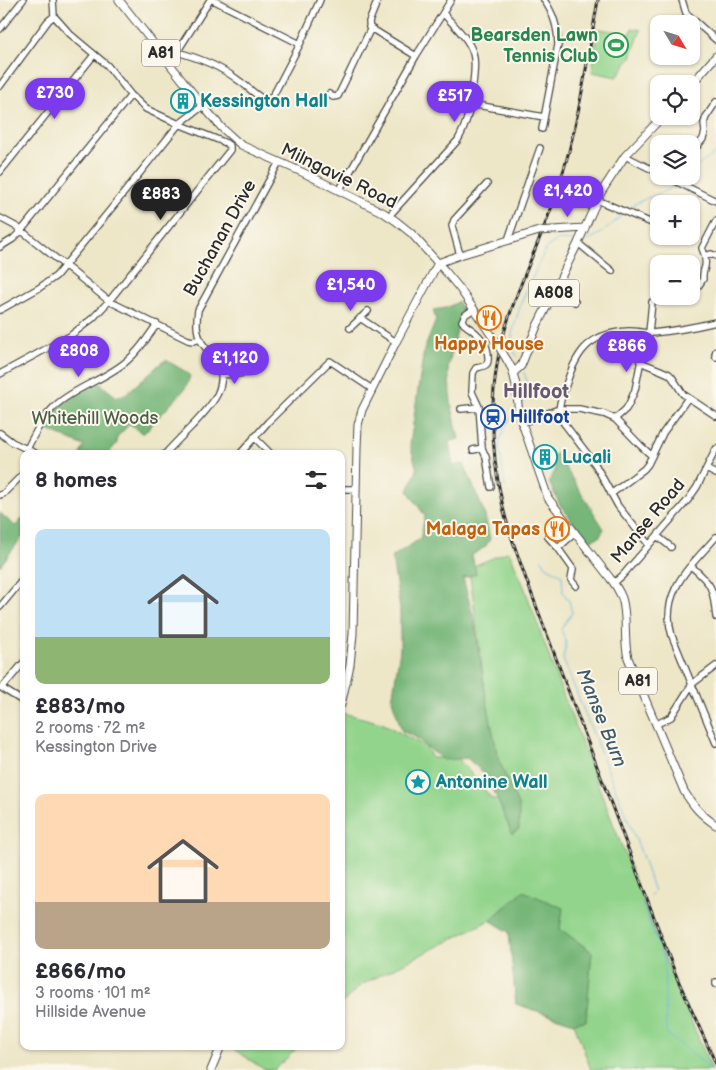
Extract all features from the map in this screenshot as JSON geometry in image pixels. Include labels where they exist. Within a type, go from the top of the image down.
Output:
[{"type":"main road","name":"Milngavie Road","points":[[119,0],[203,106],[222,128],[241,145],[389,216],[411,233],[460,289],[496,342],[513,373],[521,422],[548,498],[614,583],[622,599],[628,658],[684,791],[700,813],[716,825]]},
{"type":"main road","points":[[700,75],[716,56]]},
{"type":"main road","name":"A808","points":[[513,373],[521,366],[537,326],[600,194],[625,156],[654,125]]},
{"type":"main road","points":[[345,688],[350,665],[353,634],[359,420],[362,410],[396,342],[438,263],[535,231],[585,228]]},
{"type":"main road","points":[[508,362],[518,362],[523,358]]},
{"type":"main road","points":[[211,1070],[219,1050]]},
{"type":"street","points":[[0,29],[23,0]]},
{"type":"street","points":[[0,374],[70,336],[93,318],[109,301],[230,150],[230,146],[226,142],[146,109],[131,95],[107,65],[70,34],[54,16],[53,0]]},
{"type":"street","points":[[167,60],[177,52],[212,0],[300,44]]},
{"type":"street","points":[[177,52],[192,56],[224,70],[263,100],[271,98],[300,44],[320,0]]},
{"type":"street","points":[[339,191],[416,56],[451,0]]},
{"type":"street","points":[[542,129],[558,45],[555,20],[551,9],[544,0]]},
{"type":"street","points":[[682,0],[686,13],[716,40]]},
{"type":"street","points":[[329,94],[333,97],[338,96],[370,30],[369,22],[376,2]]},
{"type":"street","points":[[389,216],[458,140],[468,117],[475,64],[473,53],[464,36],[442,13]]},
{"type":"street","points":[[0,86],[48,21],[54,16]]},
{"type":"street","points":[[369,27],[416,56]]},
{"type":"street","points":[[0,172],[94,55]]},
{"type":"street","points":[[0,247],[13,239],[21,231],[131,95]]},
{"type":"street","points":[[700,142],[705,132],[704,123],[706,117],[716,102]]},
{"type":"street","points":[[471,104],[544,116]]},
{"type":"street","points":[[0,310],[47,283],[65,266],[179,124],[203,106]]},
{"type":"street","points":[[508,240],[540,148]]},
{"type":"street","points":[[625,156],[650,168]]},
{"type":"street","name":"Buchanan Drive","points":[[200,339],[196,323],[198,310],[279,162]]},
{"type":"street","points":[[460,255],[452,226],[453,222],[487,184]]},
{"type":"street","points":[[683,185],[716,201]]},
{"type":"street","points":[[597,200],[650,222]]},
{"type":"street","points":[[0,218],[21,231],[109,301],[193,342],[200,339],[215,358],[221,375],[220,387],[214,402],[169,450]]},
{"type":"street","points":[[700,284],[705,268],[705,256],[702,248],[716,221]]},
{"type":"street","points":[[578,243],[612,271]]},
{"type":"street","points":[[705,256],[711,254],[716,256]]},
{"type":"street","points":[[556,287],[575,302]]},
{"type":"street","points":[[615,419],[630,404],[635,390],[640,362],[650,333],[652,305]]},
{"type":"street","points":[[474,309],[465,315],[462,320],[463,324],[477,334],[488,351],[486,366],[476,368],[473,373],[472,392],[479,407],[482,448],[486,457],[491,487]]},
{"type":"street","points":[[350,328],[368,311]]},
{"type":"street","points":[[360,318],[396,342]]},
{"type":"street","points":[[649,545],[618,506],[595,464],[563,423],[558,412],[562,395],[571,368],[579,354],[598,338],[610,333],[673,331],[716,322]]},
{"type":"street","points":[[0,433],[12,442],[27,449],[43,418],[58,403],[128,360],[142,346],[157,324]]},
{"type":"street","points":[[716,351],[716,357]]},
{"type":"street","points":[[243,450],[330,361],[372,389]]},
{"type":"street","points":[[640,362],[669,374],[688,398],[716,416]]},
{"type":"street","points":[[221,375],[248,373]]},
{"type":"street","points":[[611,494],[641,472],[648,464],[663,433],[688,398]]},
{"type":"street","points":[[461,409],[479,407]]},
{"type":"street","points":[[521,422],[559,409],[590,410],[615,419],[652,456]]},
{"type":"street","points":[[254,437],[267,450]]},
{"type":"street","points":[[473,450],[482,448]]},
{"type":"street","name":"Manse Road","points":[[614,583],[694,492],[716,449]]},
{"type":"street","points":[[706,469],[716,474]]},
{"type":"street","points":[[0,495],[20,477]]},
{"type":"street","points":[[345,489],[356,489]]},
{"type":"street","points":[[558,548],[575,533]]},
{"type":"street","points":[[657,536],[671,547]]},
{"type":"street","points":[[548,537],[573,569],[571,580],[576,586]]},
{"type":"street","points":[[716,537],[675,587],[670,600],[668,614],[672,636],[716,743]]},
{"type":"street","points":[[691,566],[704,577],[712,589],[716,617]]},
{"type":"street","points":[[0,606],[20,583]]},
{"type":"street","points":[[656,724],[671,717],[692,684],[716,666]]},
{"type":"street","points":[[20,667],[1,688],[20,700]]},
{"type":"green space","name":"Bearsden Lawn Tennis Club","points":[[632,28],[641,30],[631,57],[617,77],[592,72],[598,29],[631,34]]},
{"type":"green space","points":[[458,302],[462,310],[448,367],[451,403],[459,439],[449,442],[453,466],[464,464],[484,512],[490,539],[485,547],[472,555],[476,574],[463,578],[474,620],[498,758],[519,807],[519,829],[512,834],[488,777],[467,758],[443,760],[415,737],[402,731],[392,700],[400,650],[400,609],[392,557],[420,539],[425,516],[408,491],[417,470],[410,444],[424,350],[436,320],[433,310],[446,308]]},
{"type":"green space","name":"Whitehill Woods","points":[[166,360],[190,376],[183,391],[143,434],[130,424],[117,437],[117,443],[111,450],[82,450],[84,446],[41,427],[60,405],[98,382],[118,397],[127,393]]},
{"type":"green space","points":[[556,453],[604,529],[599,537],[588,541],[560,505],[549,482],[555,471],[552,457]]},
{"type":"green space","points":[[0,513],[15,526],[20,521],[20,540],[0,566]]},
{"type":"green space","points":[[509,551],[674,981],[712,1070],[591,1070],[574,1023],[516,1004],[509,932],[490,920],[361,985],[345,1000],[345,714],[382,723],[426,747],[432,758],[458,758],[492,799],[498,799],[469,568]]},
{"type":"green space","points":[[523,891],[563,908],[560,929],[592,952],[586,1021],[574,1023],[516,1004],[509,932],[490,920]]},
{"type":"green space","points":[[235,1050],[295,1050],[275,1070],[265,1070]]},
{"type":"waterway","name":"Manse Burn","points":[[700,165],[716,153]]},
{"type":"waterway","name":"Manse Burn","points":[[627,210],[638,202],[675,185]]},
{"type":"waterway","name":"Manse Burn","points":[[584,241],[599,234],[622,215]]},
{"type":"waterway","name":"Manse Burn","points":[[517,356],[514,351],[512,334],[521,303],[546,248],[557,240],[573,241]]},
{"type":"waterway","name":"Manse Burn","points":[[523,403],[528,392],[524,373]]},
{"type":"waterway","name":"Manse Burn","points":[[505,487],[499,443],[505,427],[512,416]]},
{"type":"waterway","name":"Manse Burn","points":[[542,559],[546,566],[562,575],[563,592],[569,601],[572,613],[561,629],[566,643],[563,659],[642,855],[654,892],[650,895]]},
{"type":"waterway","name":"Manse Burn","points":[[645,900],[642,903],[664,959],[666,1033],[704,1063],[709,1070]]},
{"type":"railway","points":[[598,0],[582,92],[567,160],[501,343],[494,389],[493,437],[495,460],[505,516],[526,579],[677,978],[716,1064]]},
{"type":"place","name":"Bearsden Lawn Tennis Club","points":[[616,45]]},
{"type":"place","name":"Kessington Hall","points":[[183,101]]},
{"type":"place","name":"Happy House","points":[[489,318]]},
{"type":"place","name":"Hillfoot","points":[[493,417]]},
{"type":"place","name":"Lucali","points":[[545,457]]},
{"type":"place","name":"Malaga Tapas","points":[[557,529]]},
{"type":"place","name":"Antonine Wall","points":[[418,782]]},
{"type":"district","name":"Hillfoot","points":[[536,392]]}]
